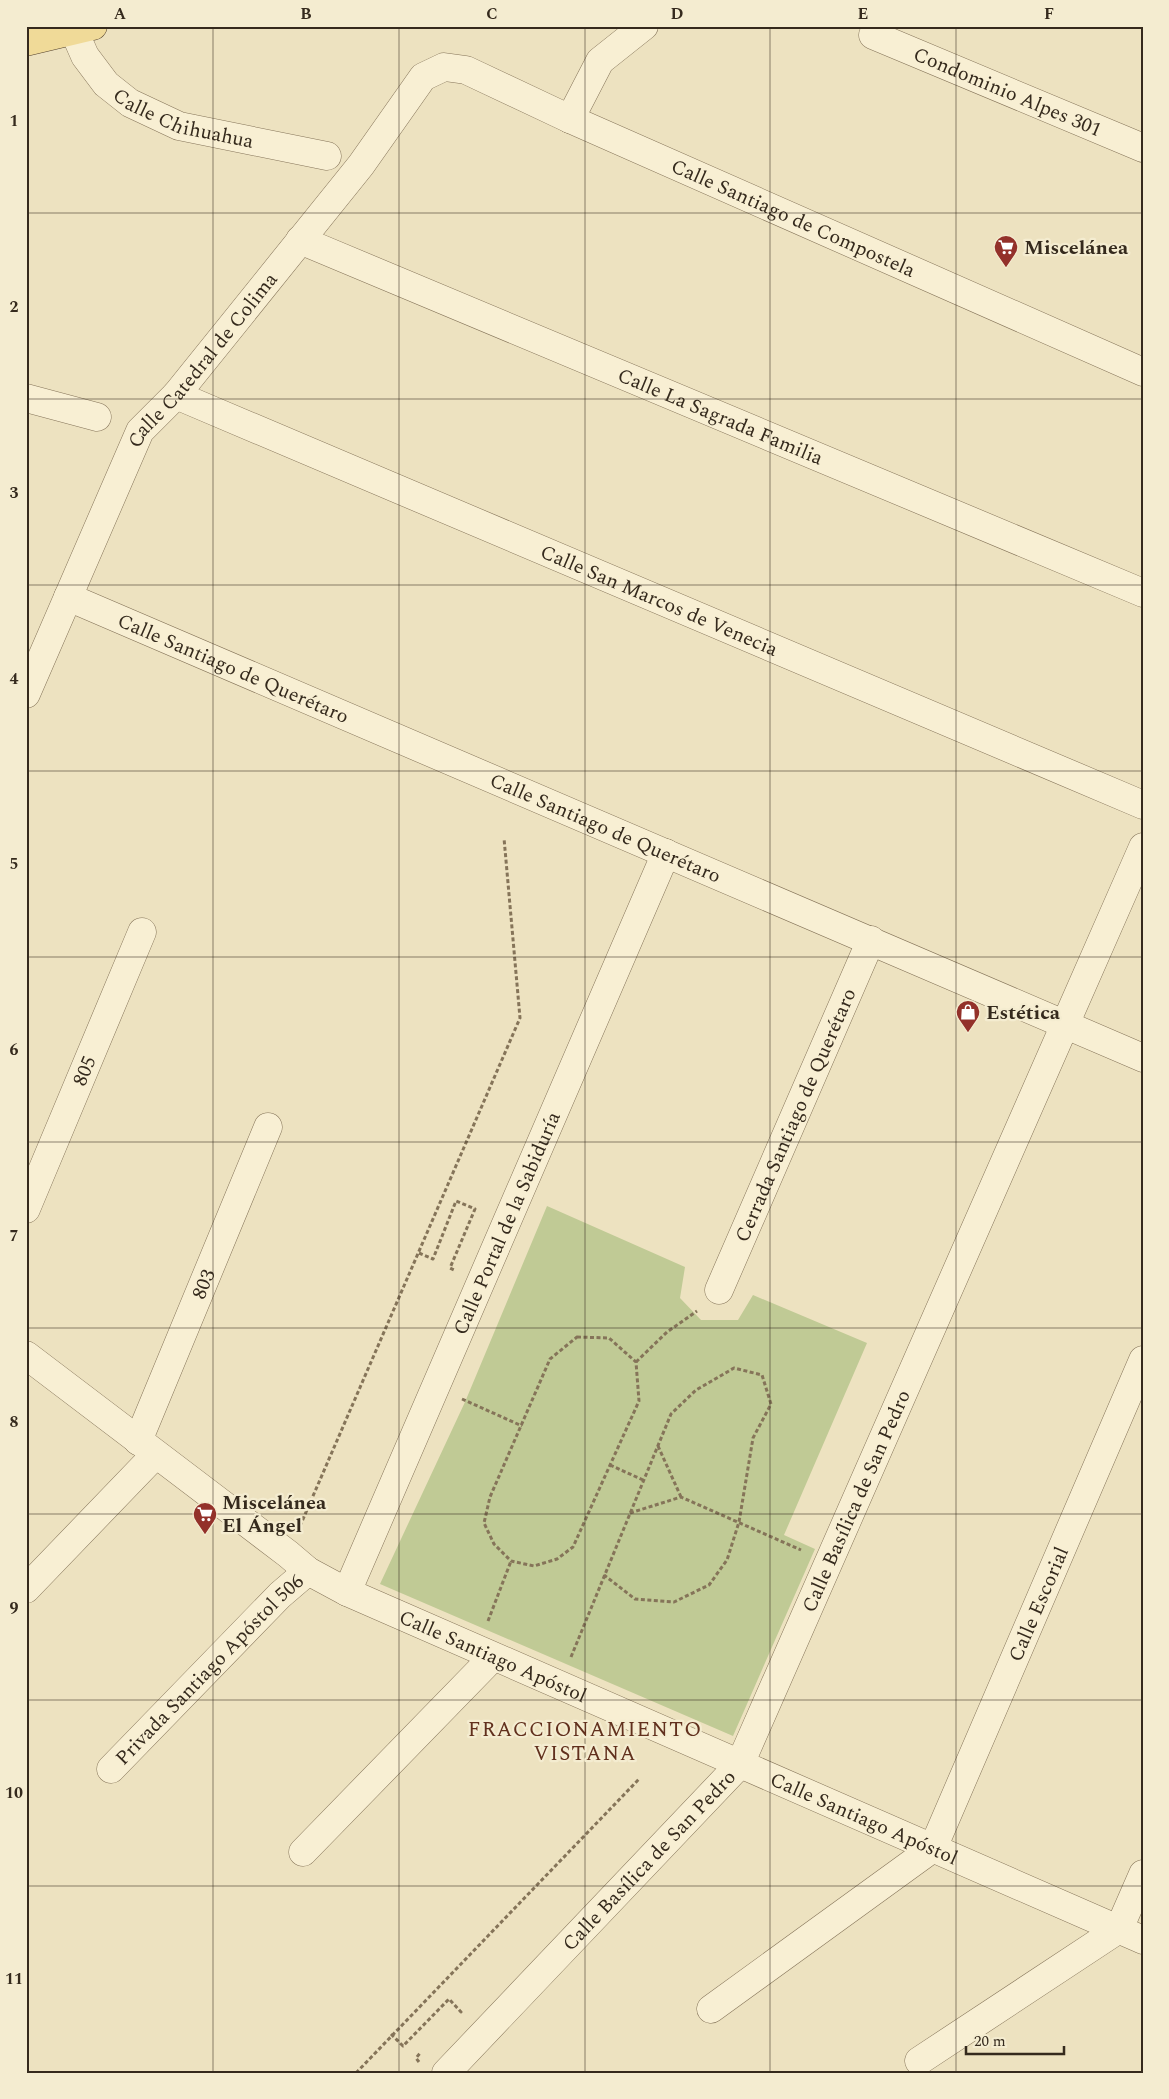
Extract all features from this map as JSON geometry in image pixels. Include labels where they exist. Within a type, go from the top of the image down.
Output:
[{"type":"main road","points":[[26,42],[83,29]]},
{"type":"street","points":[[570,119],[600,61],[644,26]]},
{"type":"street","name":"Calle Chihuahua","points":[[83,29],[85,56],[106,84],[130,103],[179,126],[327,156]]},
{"type":"street","name":"Condominio Alpes 301","points":[[873,35],[1143,148]]},
{"type":"street","name":"Calle Santiago de Compostela","points":[[444,68],[466,70],[570,119],[1143,372]]},
{"type":"street","name":"Calle Catedral de Colima","points":[[27,692],[140,431],[176,395],[361,165],[423,77],[444,68]]},
{"type":"street","name":"Calle La Sagrada Familia","points":[[300,240],[1143,593]]},
{"type":"street","name":"Calle San Marcos de Venecia","points":[[176,395],[1143,805]]},
{"type":"street","points":[[26,398],[97,417]]},
{"type":"street","name":"Calle Santiago de Querétaro","points":[[68,597],[1143,1058]]},
{"type":"street","name":"Calle Basílica de San Pedro","points":[[436,2070],[740,1764],[1066,1024],[1137,874],[1143,847]]},
{"type":"street","name":"Calle Portal de la Sabiduría","points":[[347,1592],[666,853]]},
{"type":"street","name":"805","points":[[26,1209],[142,932]]},
{"type":"street","name":"Cerrada Santiago de Querétaro","points":[[719,1290],[870,940]]},
{"type":"street","name":"803","points":[[146,1448],[268,1127]]},
{"type":"street","name":"Calle Santiago Apóstol","points":[[26,1355],[298,1562],[347,1592],[1131,1934]]},
{"type":"street","name":"Calle Escorial","points":[[933,1848],[1143,1360]]},
{"type":"street","points":[[26,1589],[146,1448]]},
{"type":"street","name":"Privada Santiago Apóstol 506","points":[[111,1769],[280,1595],[298,1562]]},
{"type":"street","points":[[304,1852],[485,1653]]},
{"type":"street","points":[[711,2009],[933,1848]]},
{"type":"street","points":[[919,2061],[1131,1934],[1143,1874]]},
{"type":"path","points":[[298,1562],[419,1253],[520,1018],[504,838]]},
{"type":"path","points":[[419,1253],[433,1259],[456,1201],[475,1209],[450,1268],[482,1281]]},
{"type":"path","points":[[636,1362],[667,1332],[695,1313],[719,1290]]},
{"type":"path","points":[[577,1337],[609,1338],[636,1362],[639,1401],[574,1546],[557,1559],[534,1566],[512,1561],[494,1544],[484,1523],[490,1496],[550,1359],[577,1337]]},
{"type":"path","points":[[560,1686],[604,1576],[643,1480],[671,1414],[696,1390],[734,1368],[762,1375],[771,1404],[753,1438],[739,1522],[726,1560],[709,1585],[674,1602],[635,1599],[604,1576]]},
{"type":"path","points":[[436,1388],[522,1426]]},
{"type":"path","points":[[658,1446],[681,1497]]},
{"type":"path","points":[[610,1465],[643,1480]]},
{"type":"path","points":[[630,1513],[681,1497],[829,1563]]},
{"type":"path","points":[[485,1653],[512,1561]]},
{"type":"path","points":[[356,2073],[391,2034],[640,1778]]},
{"type":"path","points":[[391,2034],[403,2046],[449,1999],[461,2012],[454,2018]]},
{"type":"path","points":[[422,2051],[416,2058],[436,2070]]},
{"type":"green space","points":[[547,1206],[685,1267],[680,1298],[701,1320],[738,1320],[753,1295],[867,1343],[784,1535],[815,1549],[733,1736],[380,1584],[465,1402]]},
{"type":"place","name":"Miscelánea","points":[[1006,268]]},
{"type":"place","name":"Estética","points":[[968,1033]]},
{"type":"place","name":"Miscelánea El Ángel","points":[[205,1535]]},
{"type":"district","name":"FRACCIONAMIENTO VISTANA","points":[[585,1741]]}]
